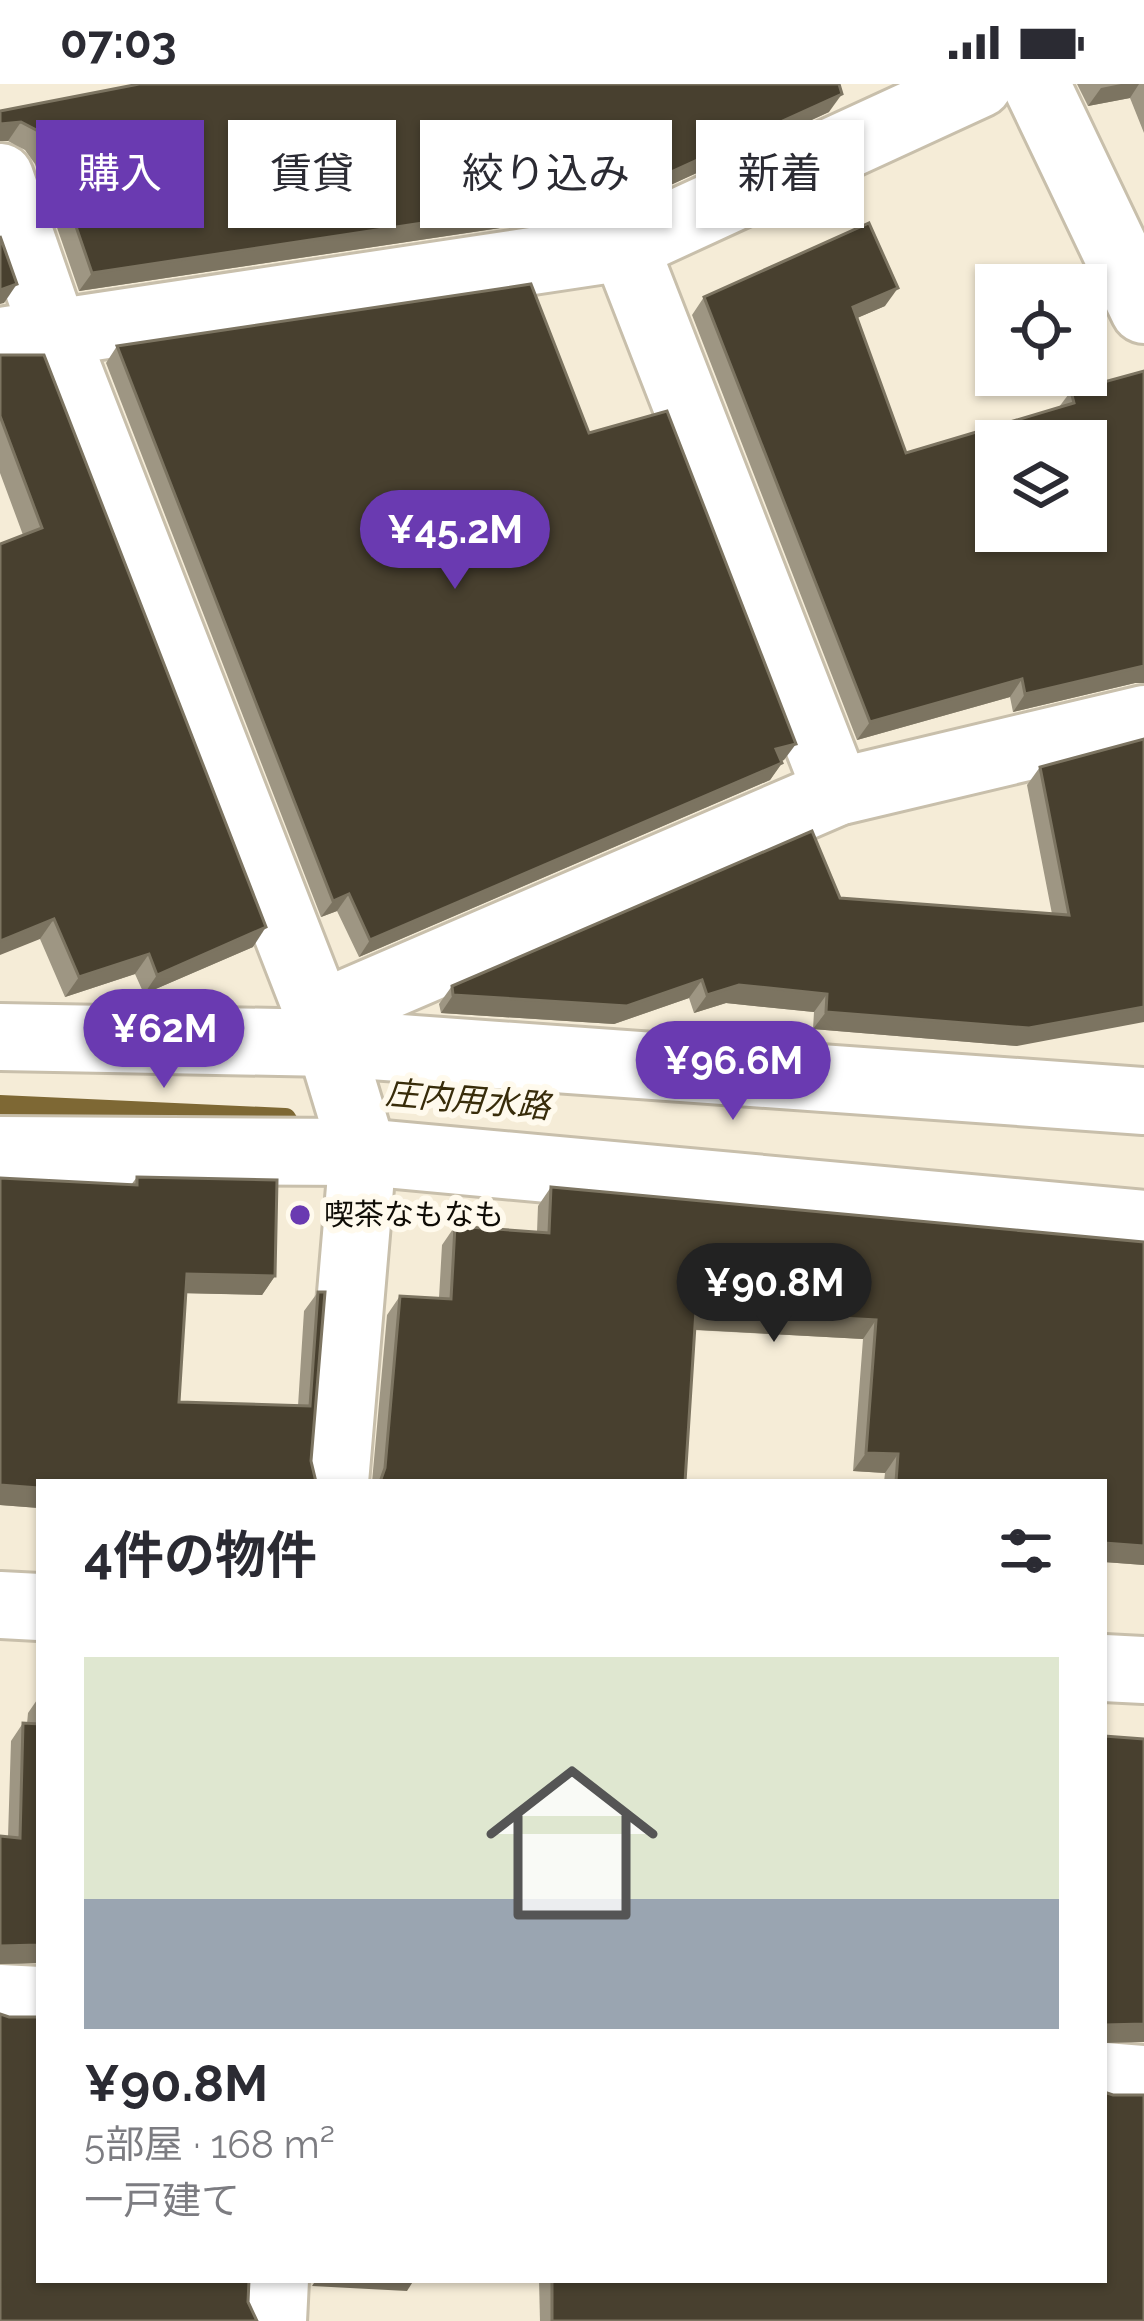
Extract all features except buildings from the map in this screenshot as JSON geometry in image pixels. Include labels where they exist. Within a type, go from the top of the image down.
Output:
[{"type":"street","points":[[1036,84],[1144,310]]},
{"type":"street","points":[[28,339],[625,247],[943,91]]},
{"type":"street","points":[[0,177],[28,339],[324,1029],[363,1152],[335,1479]]},
{"type":"street","points":[[625,247],[837,792]]},
{"type":"street","points":[[324,1029],[837,792],[1144,719]]},
{"type":"street","points":[[0,1037],[324,1029],[1144,1101]]},
{"type":"street","points":[[0,1150],[363,1152],[1144,1224]]},
{"type":"street","points":[[0,1605],[36,1607]]},
{"type":"street","points":[[1107,1668],[1144,1670]]},
{"type":"street","points":[[0,1998],[36,2000]]},
{"type":"street","points":[[1107,2076],[1144,2079]]},
{"type":"street","points":[[273,2321],[275,2283]]},
{"type":"waterway","name":"庄内用水路","points":[[0,1107],[285,1120]]},
{"type":"place","name":"喫茶なもなも","points":[[300,1215]]}]
